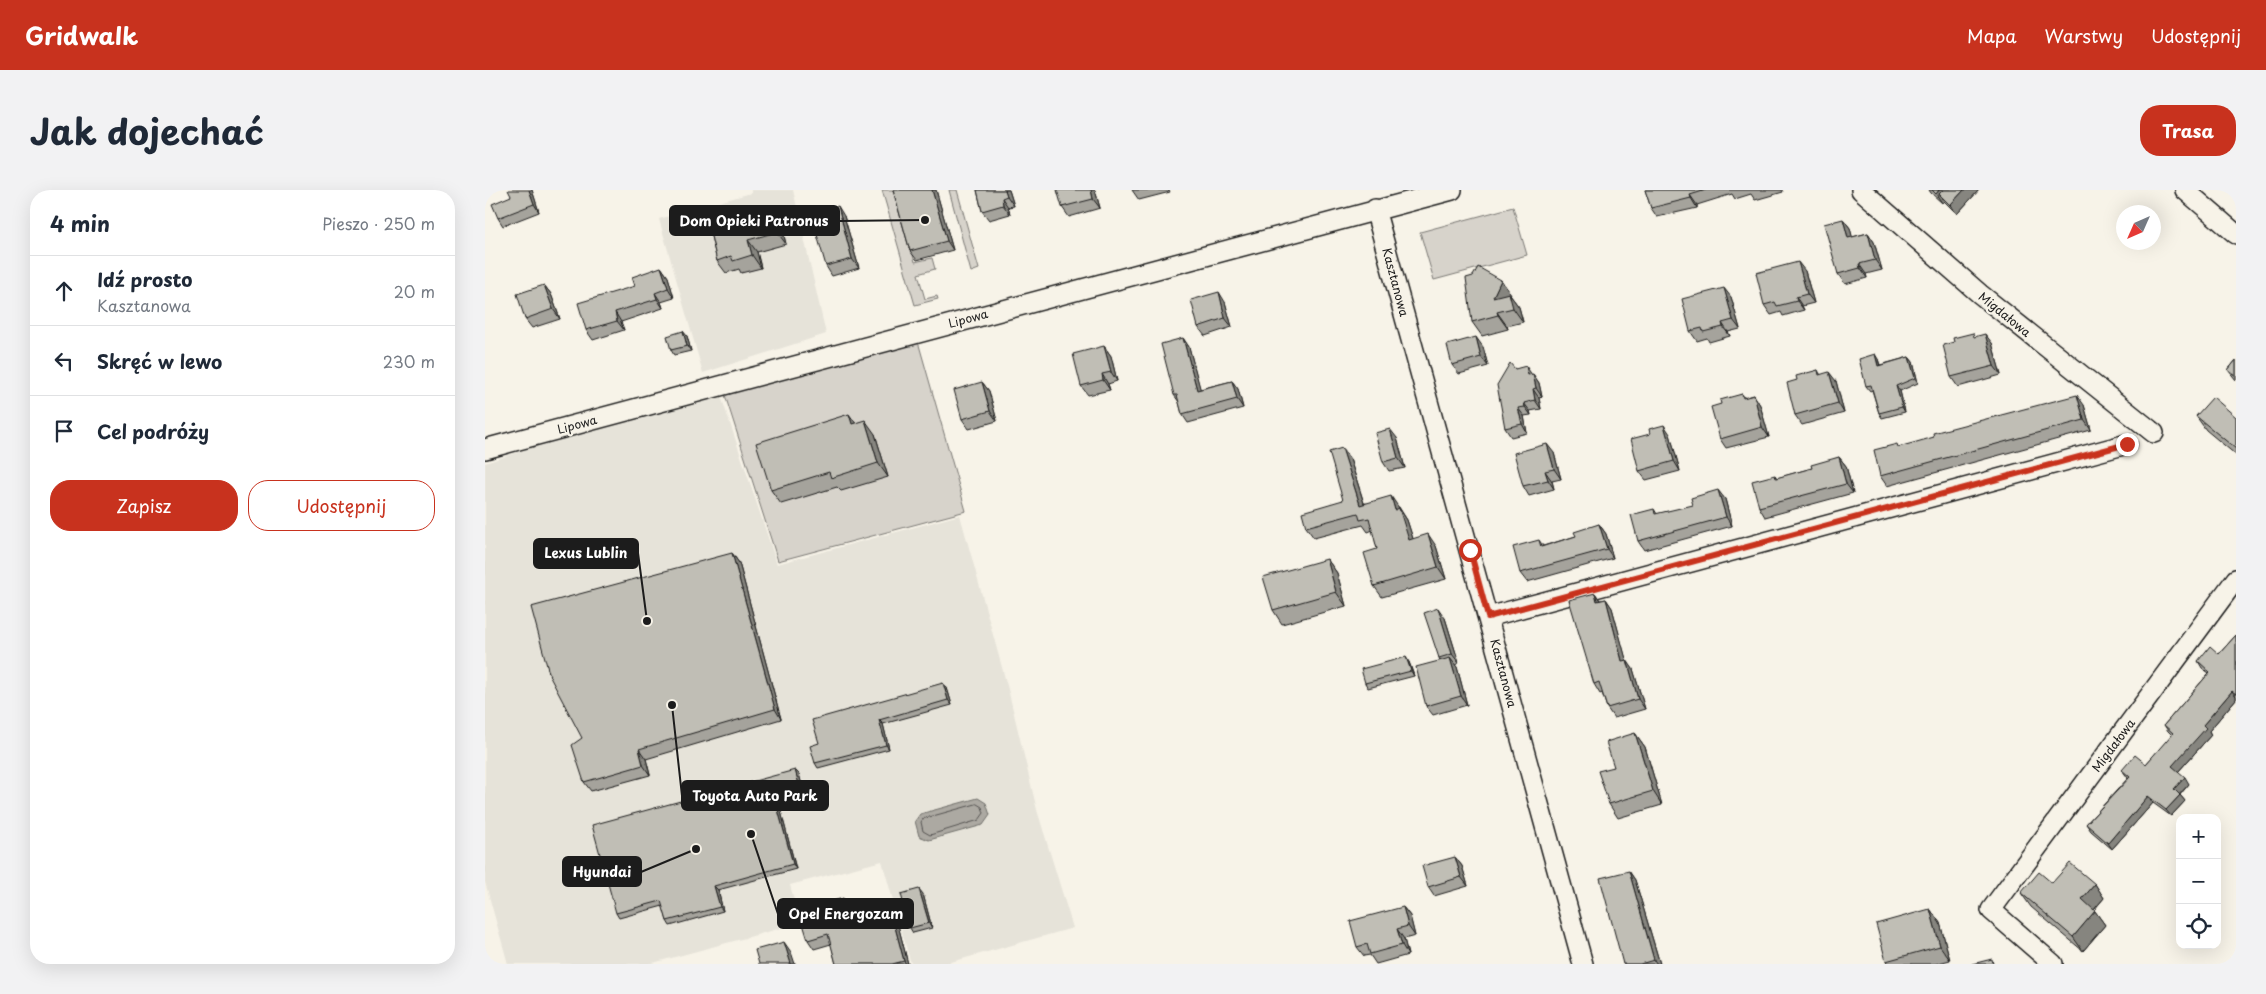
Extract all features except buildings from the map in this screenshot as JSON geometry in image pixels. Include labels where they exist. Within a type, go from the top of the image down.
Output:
[{"type":"street","name":"Lipowa","points":[[485,448],[1452,190]]},
{"type":"street","name":"Migdałowa","points":[[1861,190],[1980,294],[2154,432]]},
{"type":"street","points":[[2185,190],[2236,234]]},
{"type":"street","name":"Kasztanowa","points":[[1375,209],[1583,964]]},
{"type":"street","points":[[1488,617],[2127,444]]},
{"type":"street","name":"Migdałowa","points":[[2053,964],[1991,910],[2236,579]]},
{"type":"shaded area","points":[[751,190],[793,190],[826,334],[703,373],[659,219],[751,193]]},
{"type":"shaded area","points":[[882,190],[894,190],[915,262],[932,258],[935,269],[918,274],[925,299],[937,296],[938,299],[915,305]]},
{"type":"shaded area","points":[[949,190],[957,190],[979,269],[971,272]]},
{"type":"shaded area","points":[[1513,207],[1527,255],[1434,280],[1420,232]]},
{"type":"shaded area","points":[[917,338],[966,511],[778,561],[724,392]]},
{"type":"shaded area","points":[[721,396],[777,564],[960,515],[1009,693],[1037,810],[1073,928],[944,964],[911,964],[882,861],[790,885],[800,923],[649,964],[508,964],[485,882],[485,463],[557,439]]},
{"type":"water","points":[[978,798],[986,803],[990,815],[983,825],[929,840],[919,836],[915,821],[920,814]]},
{"type":"place","name":"Dom Opieki Patronus","points":[[925,220]]},
{"type":"place","name":"Lexus Lublin","points":[[647,621]]},
{"type":"place","name":"Toyota Auto Park","points":[[672,705]]},
{"type":"place","name":"Opel Energozam","points":[[751,834]]},
{"type":"place","name":"Hyundai","points":[[696,849]]},
{"type":"route","points":[[1470,550],[1488,617],[2127,444]]}]
